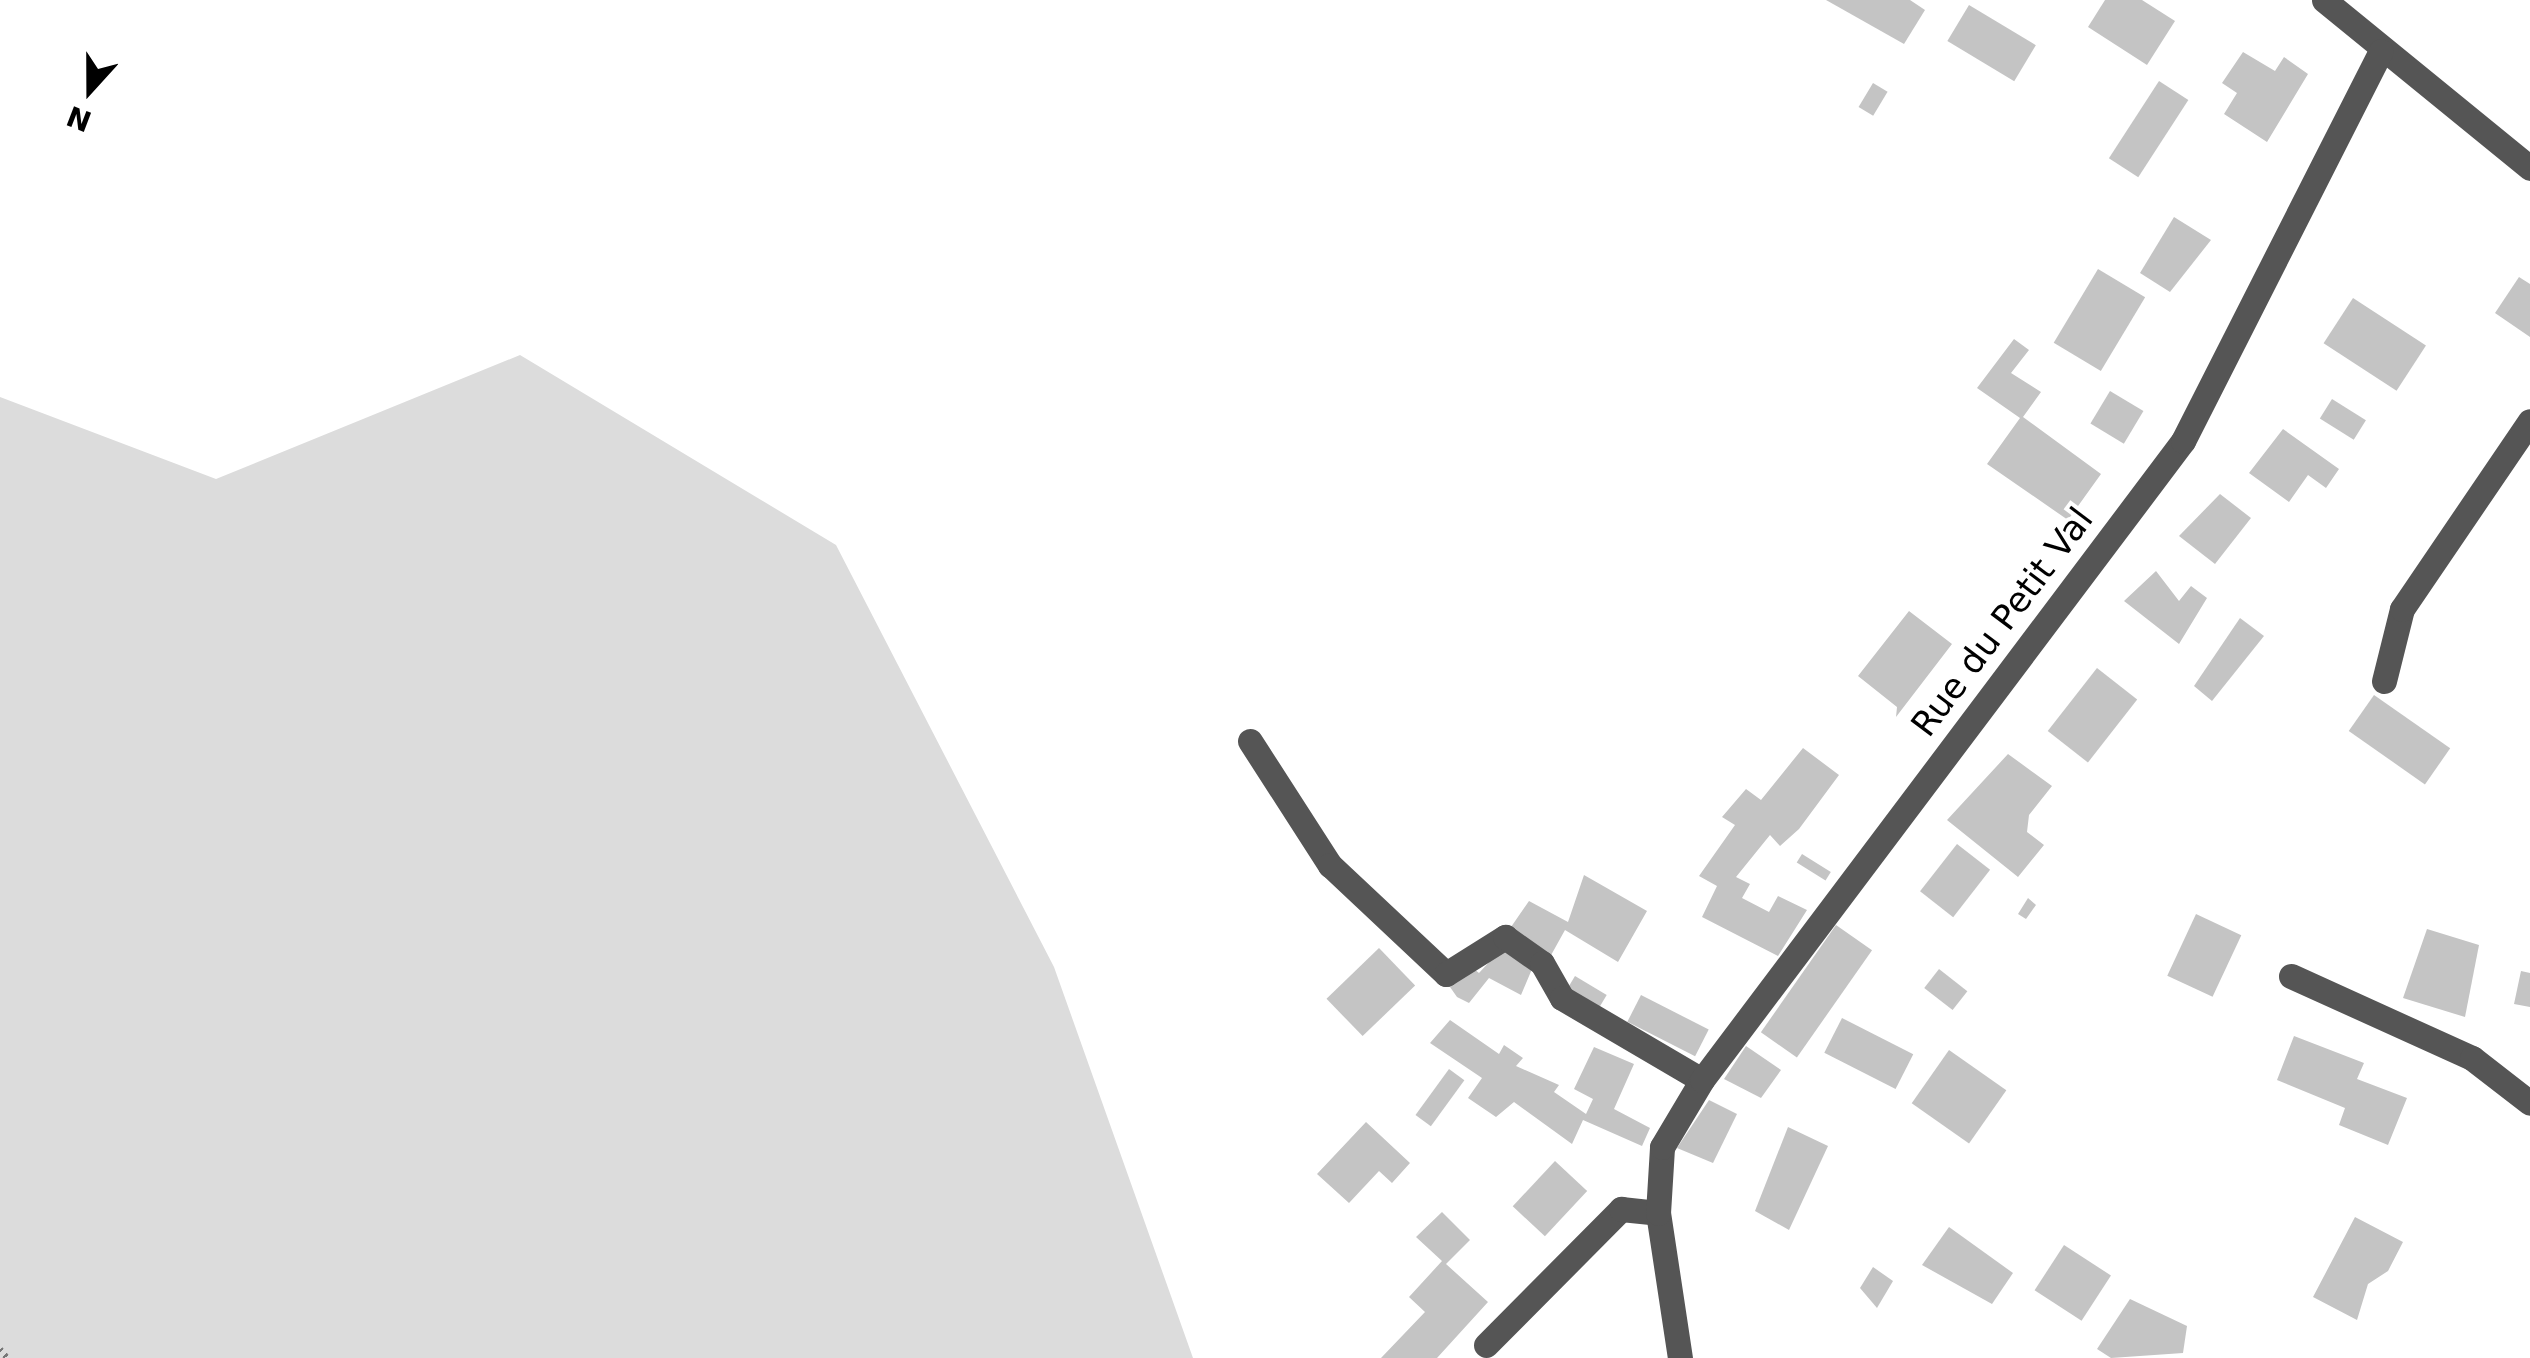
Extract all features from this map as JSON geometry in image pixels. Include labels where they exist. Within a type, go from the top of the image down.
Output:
[{"type":"street","points":[[2324,0],[2380,51],[2530,168]]},
{"type":"street","name":"Rue du Petit Val","points":[[1680,1358],[1658,1213],[1662,1147],[1702,1080],[2183,441],[2380,51]]},
{"type":"street","points":[[2384,680],[2402,609],[2530,421]]},
{"type":"street","points":[[1250,741],[1330,865],[1446,974],[1505,936],[1542,964],[1562,998],[1702,1080]]},
{"type":"street","points":[[2291,976],[2472,1058],[2530,1103]]},
{"type":"street","points":[[1486,1345],[1621,1209],[1658,1213]]},
{"type":"path","points":[[0,1349],[7,1358]]},
{"type":"shaded area","points":[[520,355],[836,545],[1054,967],[1193,1358],[0,1358],[0,397],[216,479]]},
{"type":"building","points":[[1826,0],[1910,0],[1925,10],[1904,44]]},
{"type":"building","points":[[2105,0],[2142,0],[2175,21],[2147,65],[2088,27]]},
{"type":"building","points":[[1969,5],[2036,45],[2014,81],[1947,41]]},
{"type":"building","points":[[2243,52],[2275,71],[2284,57],[2308,74],[2267,142],[2224,114],[2237,93],[2222,83]]},
{"type":"building","points":[[2159,81],[2188,100],[2138,177],[2109,158]]},
{"type":"building","points":[[1873,83],[1888,92],[1873,116],[1859,107]]},
{"type":"building","points":[[2174,217],[2211,240],[2170,292],[2140,273]]},
{"type":"building","points":[[2098,269],[2145,297],[2101,371],[2054,343]]},
{"type":"building","points":[[2519,277],[2530,284],[2530,337],[2495,313]]},
{"type":"building","points":[[2353,298],[2426,345],[2397,391],[2324,343]]},
{"type":"building","points":[[2014,339],[2029,350],[2011,373],[2041,392],[2023,417],[2101,474],[2068,520],[1987,464],[2020,418],[1977,388]]},
{"type":"building","points":[[2110,391],[2143,411],[2124,444],[2090,424]]},
{"type":"building","points":[[2332,399],[2366,420],[2354,440],[2320,419]]},
{"type":"building","points":[[2283,429],[2339,469],[2326,488],[2308,475],[2289,502],[2249,473]]},
{"type":"building","points":[[2220,494],[2251,518],[2215,564],[2179,536]]},
{"type":"building","points":[[2156,571],[2179,601],[2191,586],[2207,598],[2179,644],[2124,601]]},
{"type":"building","points":[[1909,611],[1952,644],[1896,717],[1897,707],[1858,676]]},
{"type":"building","points":[[2240,618],[2264,636],[2212,701],[2194,686]]},
{"type":"building","points":[[2097,668],[2137,699],[2088,762],[2048,731]]},
{"type":"building","points":[[2374,695],[2450,748],[2425,784],[2349,731]]},
{"type":"building","points":[[1803,748],[1839,775],[1799,829],[1780,846],[1770,835],[1736,877],[1750,884],[1742,898],[1769,912],[1778,896],[1807,910],[1778,956],[1702,917],[1717,886],[1699,876],[1735,825],[1722,817],[1746,789],[1761,800]]},
{"type":"building","points":[[2008,754],[2052,786],[2029,815],[2027,832],[2044,845],[2018,877],[1947,820]]},
{"type":"building","points":[[1957,844],[1990,870],[1953,917],[1920,891]]},
{"type":"building","points":[[1802,854],[1831,872],[1826,880],[1797,862]]},
{"type":"building","points":[[1584,875],[1647,911],[1618,962],[1565,930],[1550,957],[1511,927],[1529,901],[1568,922]]},
{"type":"building","points":[[2028,898],[2036,905],[2026,919],[2018,914]]},
{"type":"building","points":[[2196,914],[2241,935],[2213,997],[2167,976]]},
{"type":"building","points":[[1836,925],[1872,950],[1797,1058],[1761,1032]]},
{"type":"building","points":[[2427,929],[2479,945],[2465,1017],[2403,998]]},
{"type":"building","points":[[1504,946],[1532,969],[1521,995],[1489,978],[1469,1003],[1457,997],[1450,987],[1469,965],[1479,973]]},
{"type":"building","points":[[1379,948],[1415,985],[1363,1036],[1326,999]]},
{"type":"building","points":[[1939,969],[1967,991],[1953,1010],[1924,988]]},
{"type":"building","points":[[2521,971],[2530,973],[2530,1007],[2514,1004]]},
{"type":"building","points":[[1575,976],[1607,995],[1598,1009],[1567,990]]},
{"type":"building","points":[[1641,995],[1709,1030],[1695,1056],[1627,1022]]},
{"type":"building","points":[[1842,1018],[1913,1054],[1896,1089],[1824,1053]]},
{"type":"building","points":[[1450,1020],[1499,1054],[1504,1045],[1523,1058],[1516,1066],[1559,1085],[1554,1092],[1586,1114],[1593,1099],[1574,1089],[1594,1047],[1634,1064],[1614,1109],[1650,1128],[1642,1146],[1583,1120],[1572,1144],[1514,1102],[1496,1117],[1468,1098],[1482,1078],[1430,1043]]},
{"type":"building","points":[[2294,1036],[2364,1063],[2357,1079],[2407,1098],[2388,1145],[2339,1125],[2345,1108],[2277,1080]]},
{"type":"building","points":[[1746,1046],[1781,1070],[1761,1098],[1724,1079]]},
{"type":"building","points":[[1949,1050],[2006,1090],[1969,1143],[1912,1103]]},
{"type":"building","points":[[1449,1069],[1464,1080],[1431,1126],[1415,1115]]},
{"type":"building","points":[[1709,1100],[1737,1114],[1713,1163],[1677,1148]]},
{"type":"building","points":[[1366,1122],[1410,1163],[1392,1183],[1379,1171],[1349,1203],[1317,1174]]},
{"type":"building","points":[[1788,1127],[1828,1146],[1789,1230],[1755,1211]]},
{"type":"building","points":[[1555,1161],[1587,1191],[1545,1236],[1513,1206]]},
{"type":"building","points":[[1442,1212],[1470,1240],[1446,1264],[1488,1302],[1437,1358],[1381,1358],[1425,1312],[1409,1297],[1442,1261],[1416,1237]]},
{"type":"building","points":[[2355,1217],[2403,1242],[2388,1271],[2368,1284],[2357,1320],[2313,1297]]},
{"type":"building","points":[[1949,1227],[2013,1273],[1992,1304],[1922,1265]]},
{"type":"building","points":[[2064,1245],[2111,1275],[2082,1321],[2035,1290]]},
{"type":"building","points":[[1873,1267],[1893,1281],[1877,1308],[1860,1288]]},
{"type":"building","points":[[2130,1299],[2187,1326],[2183,1353],[2111,1358],[2097,1349]]}]
